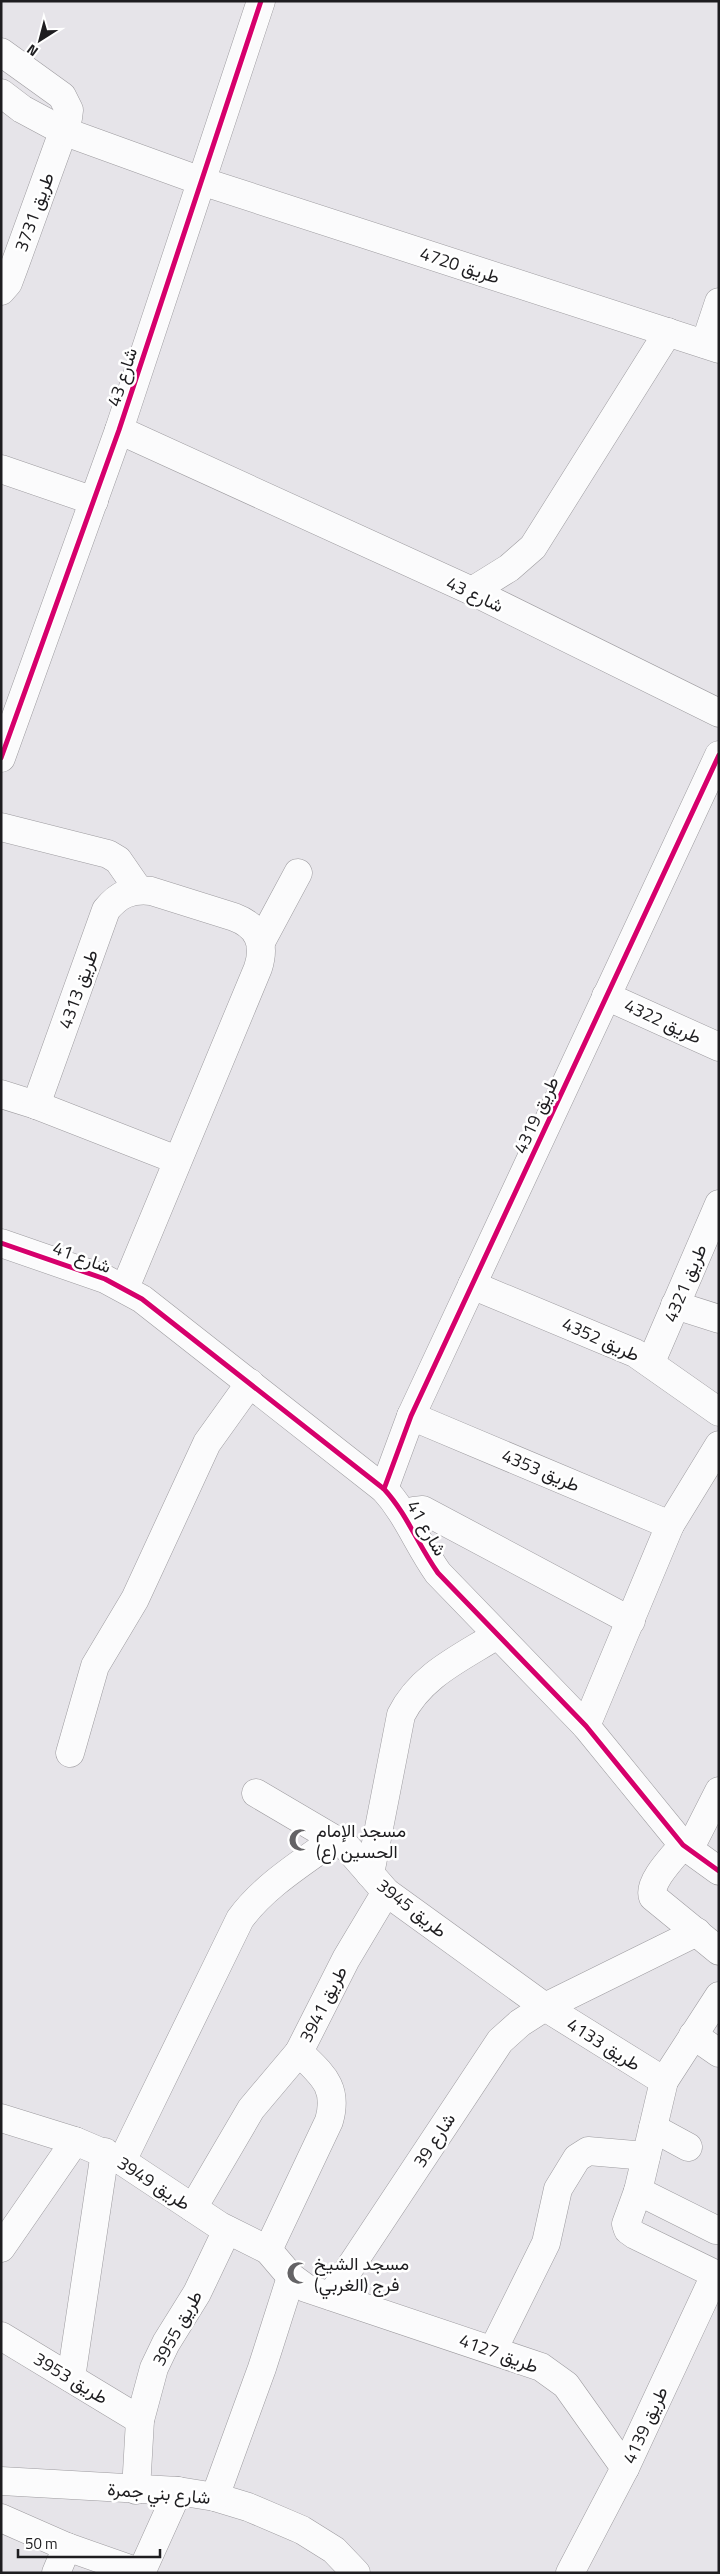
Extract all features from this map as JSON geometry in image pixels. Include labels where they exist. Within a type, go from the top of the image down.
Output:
[{"type":"street","name":"شارع 43","points":[[1,758],[119,430],[262,1]]},
{"type":"street","name":"طريق 3731","points":[[1,52],[62,96],[69,110],[64,131],[14,268],[8,283],[1,290]]},
{"type":"street","points":[[1,93],[22,108],[64,131],[201,181]]},
{"type":"street","name":"طريق 4720","points":[[201,181],[712,346]]},
{"type":"street","points":[[712,346],[719,302]]},
{"type":"street","points":[[472,592],[509,568],[533,547],[668,332]]},
{"type":"street","name":"شارع 43","points":[[119,430],[472,592],[719,712]]},
{"type":"street","points":[[1,469],[94,501]]},
{"type":"street","name":"طريق 4319","points":[[384,1488],[412,1416],[719,755]]},
{"type":"street","points":[[1,828],[108,854],[118,860],[138,889],[151,890],[247,922],[256,931],[261,942],[262,955],[258,968],[124,1288]]},
{"type":"street","points":[[261,942],[298,873]]},
{"type":"street","name":"طريق 4313","points":[[36,1105],[106,910],[114,899],[126,892],[138,889]]},
{"type":"street","name":"طريق 4322","points":[[606,996],[719,1047]]},
{"type":"street","points":[[1,1094],[36,1105],[177,1160]]},
{"type":"street","name":"طريق 4321","points":[[651,1362],[719,1204]]},
{"type":"street","name":"شارع 41","points":[[1,1244],[86,1271],[124,1288],[158,1311],[384,1488],[408,1518],[422,1548],[438,1573],[586,1726],[686,1847],[719,1871]]},
{"type":"street","name":"طريق 4352","points":[[472,1285],[626,1349],[651,1362],[719,1412]]},
{"type":"street","points":[[676,1305],[719,1319]]},
{"type":"street","points":[[70,1753],[95,1666],[136,1599],[207,1443],[250,1383]]},
{"type":"street","name":"طريق 4353","points":[[412,1416],[670,1525]]},
{"type":"street","points":[[586,1726],[670,1525],[719,1445]]},
{"type":"street","points":[[408,1518],[414,1511],[423,1510],[631,1621]]},
{"type":"street","name":"طريق 3941","points":[[268,2250],[329,2121],[333,2108],[332,2094],[327,2082],[299,2052],[346,1959],[378,1883],[401,1715],[409,1698],[421,1684],[497,1635]]},
{"type":"street","points":[[719,1791],[686,1847],[653,1883],[651,1892],[653,1897],[719,1951]]},
{"type":"street","name":"طريق 3945","points":[[256,1794],[335,1839],[356,1855],[378,1883],[545,2007]]},
{"type":"street","points":[[71,2378],[114,2157],[240,1919],[250,1905],[270,1887],[335,1839]]},
{"type":"street","name":"شارع 39","points":[[331,2296],[500,2042],[520,2023],[545,2007],[697,1932]]},
{"type":"street","points":[[711,2273],[628,2230],[626,2224],[638,2191],[664,2081],[719,1996]]},
{"type":"street","name":"طريق 4133","points":[[545,2007],[664,2081]]},
{"type":"street","points":[[693,2035],[719,2053]]},
{"type":"street","points":[[192,2208],[251,2109],[299,2052]]},
{"type":"street","name":"طريق 3949","points":[[1,2118],[75,2141],[114,2157],[227,2230],[268,2250],[290,2277]]},
{"type":"street","points":[[652,2128],[688,2147]]},
{"type":"street","points":[[1,2248],[75,2141]]},
{"type":"street","points":[[493,2350],[546,2243],[558,2189],[577,2158],[588,2151],[646,2156]]},
{"type":"street","points":[[638,2191],[718,2228]]},
{"type":"street","name":"طريق 4139","points":[[570,2573],[625,2468],[711,2273],[718,2228]]},
{"type":"street","name":"طريق 3955","points":[[136,2490],[140,2420],[154,2368],[166,2342],[197,2293],[227,2230]]},
{"type":"street","points":[[215,2497],[262,2368],[290,2277],[306,2288],[331,2296]]},
{"type":"street","name":"طريق 4127","points":[[331,2296],[541,2367],[566,2385],[625,2468]]},
{"type":"street","name":"طريق 3953","points":[[1,2336],[140,2420]]},
{"type":"street","name":"شارع بني جمرة","points":[[1,2481],[178,2491],[215,2497],[248,2507],[302,2530],[324,2543],[345,2568]]},
{"type":"street","points":[[1,2518],[67,2547],[141,2573],[178,2491]]},
{"type":"street","points":[[56,2573],[67,2547]]},
{"type":"cycle path","points":[[1,758],[119,430],[261,1]]},
{"type":"cycle path","points":[[384,1489],[411,1416],[719,755]]},
{"type":"cycle path","points":[[1,1243],[105,1279],[142,1299],[384,1489],[406,1519],[438,1573],[586,1726],[683,1845],[719,1871]]},
{"type":"place","name":"مسجد الإمام الحسين (ع)","points":[[300,1840]]},
{"type":"place","name":"مسجد الشيخ فرج (الغربي)","points":[[298,2273]]}]
